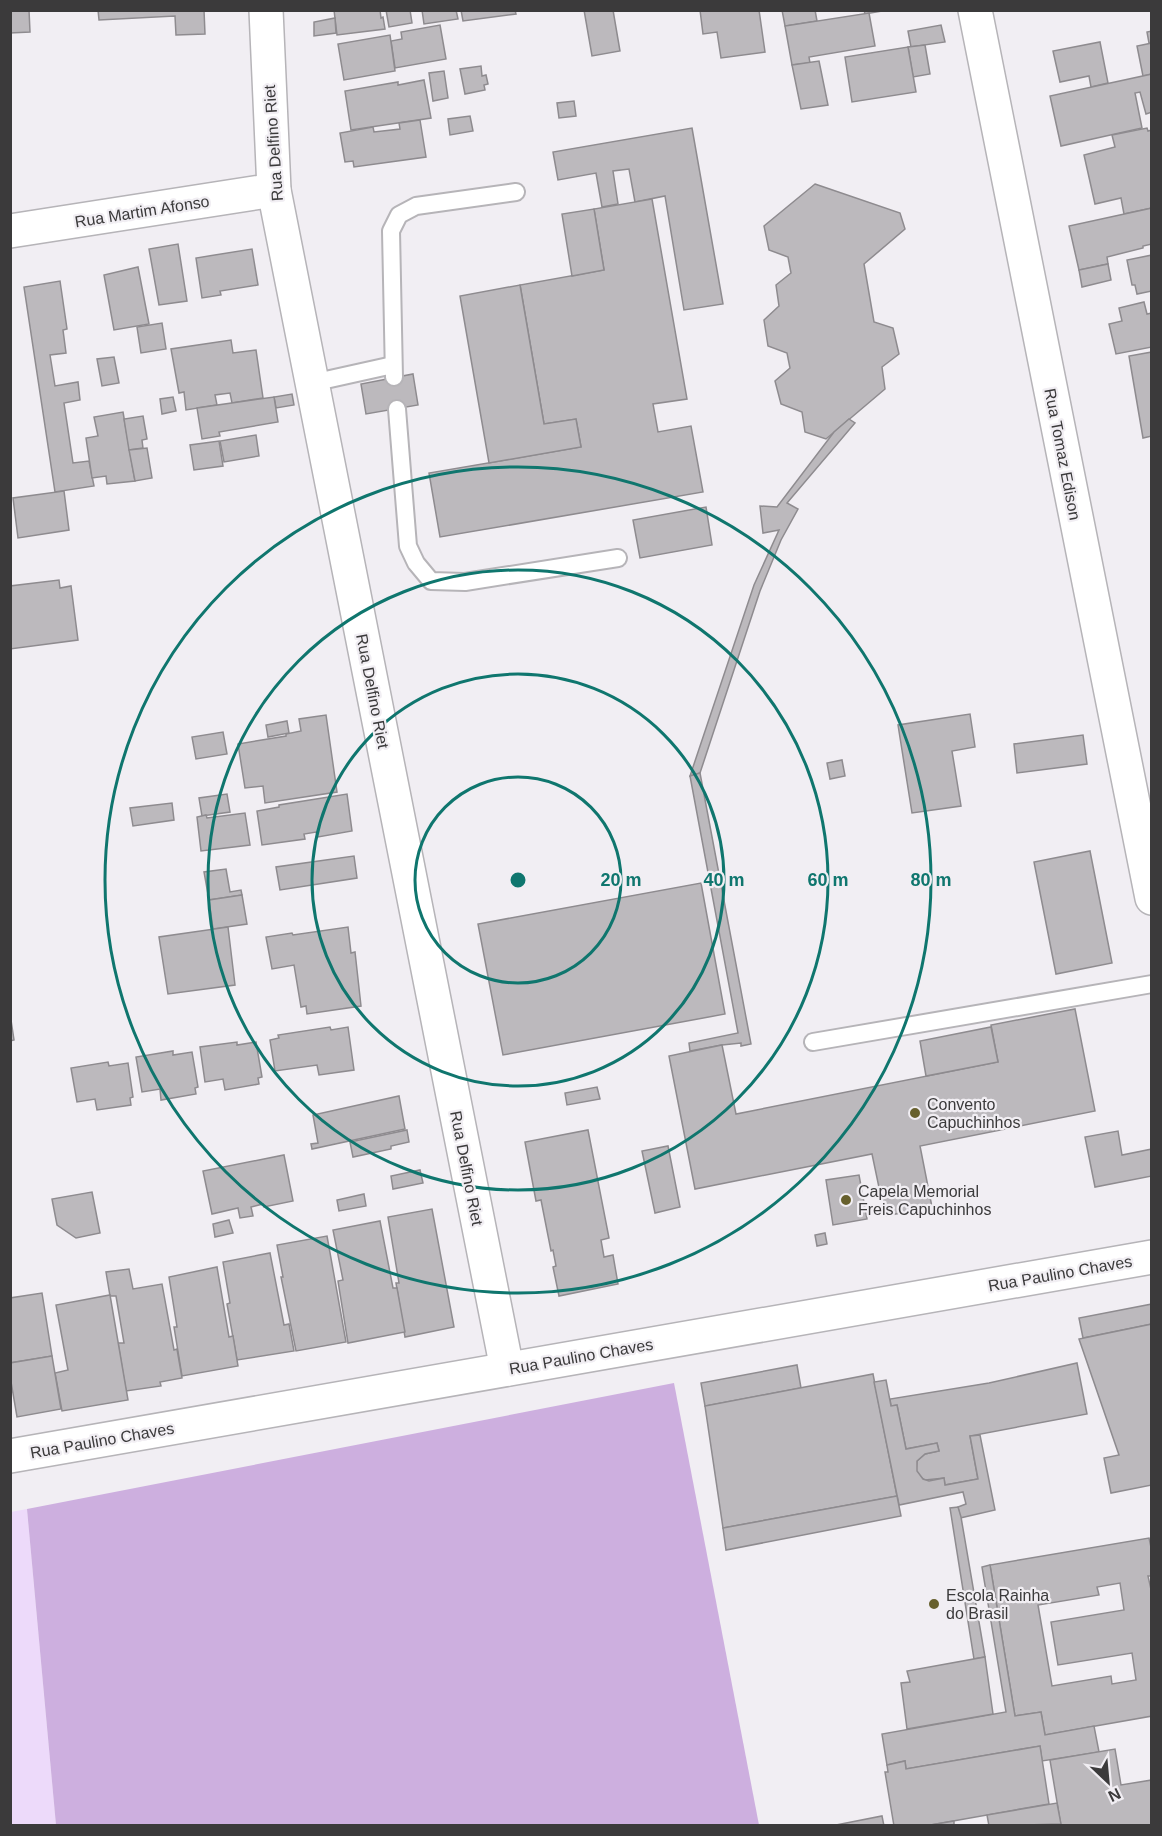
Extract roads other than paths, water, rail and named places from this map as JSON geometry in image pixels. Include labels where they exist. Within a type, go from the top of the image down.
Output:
[{"type":"street","name":"Rua Delfino Riet","points":[[266,10],[274,190],[507,1369]]},
{"type":"street","name":"Rua Tomaz Edison","points":[[975,10],[1152,898]]},
{"type":"street","name":"Rua Martim Afonso","points":[[10,231],[274,190]]},
{"type":"street","name":"Rua Paulino Chaves","points":[[10,1456],[1152,1257]]},
{"type":"lane","points":[[312,383],[394,371],[391,231],[399,215],[416,206],[516,192]]},
{"type":"lane","points":[[397,409],[408,546],[416,563],[431,581],[465,582],[618,558]]},
{"type":"lane","points":[[813,1042],[1152,984]]},
{"type":"place","name":"Convento Capuchinhos","points":[[915,1113]]},
{"type":"place","name":"Capela Memorial Freis Capuchinhos","points":[[846,1200]]},
{"type":"place","name":"Escola Rainha do Brasil","points":[[934,1604]]}]
